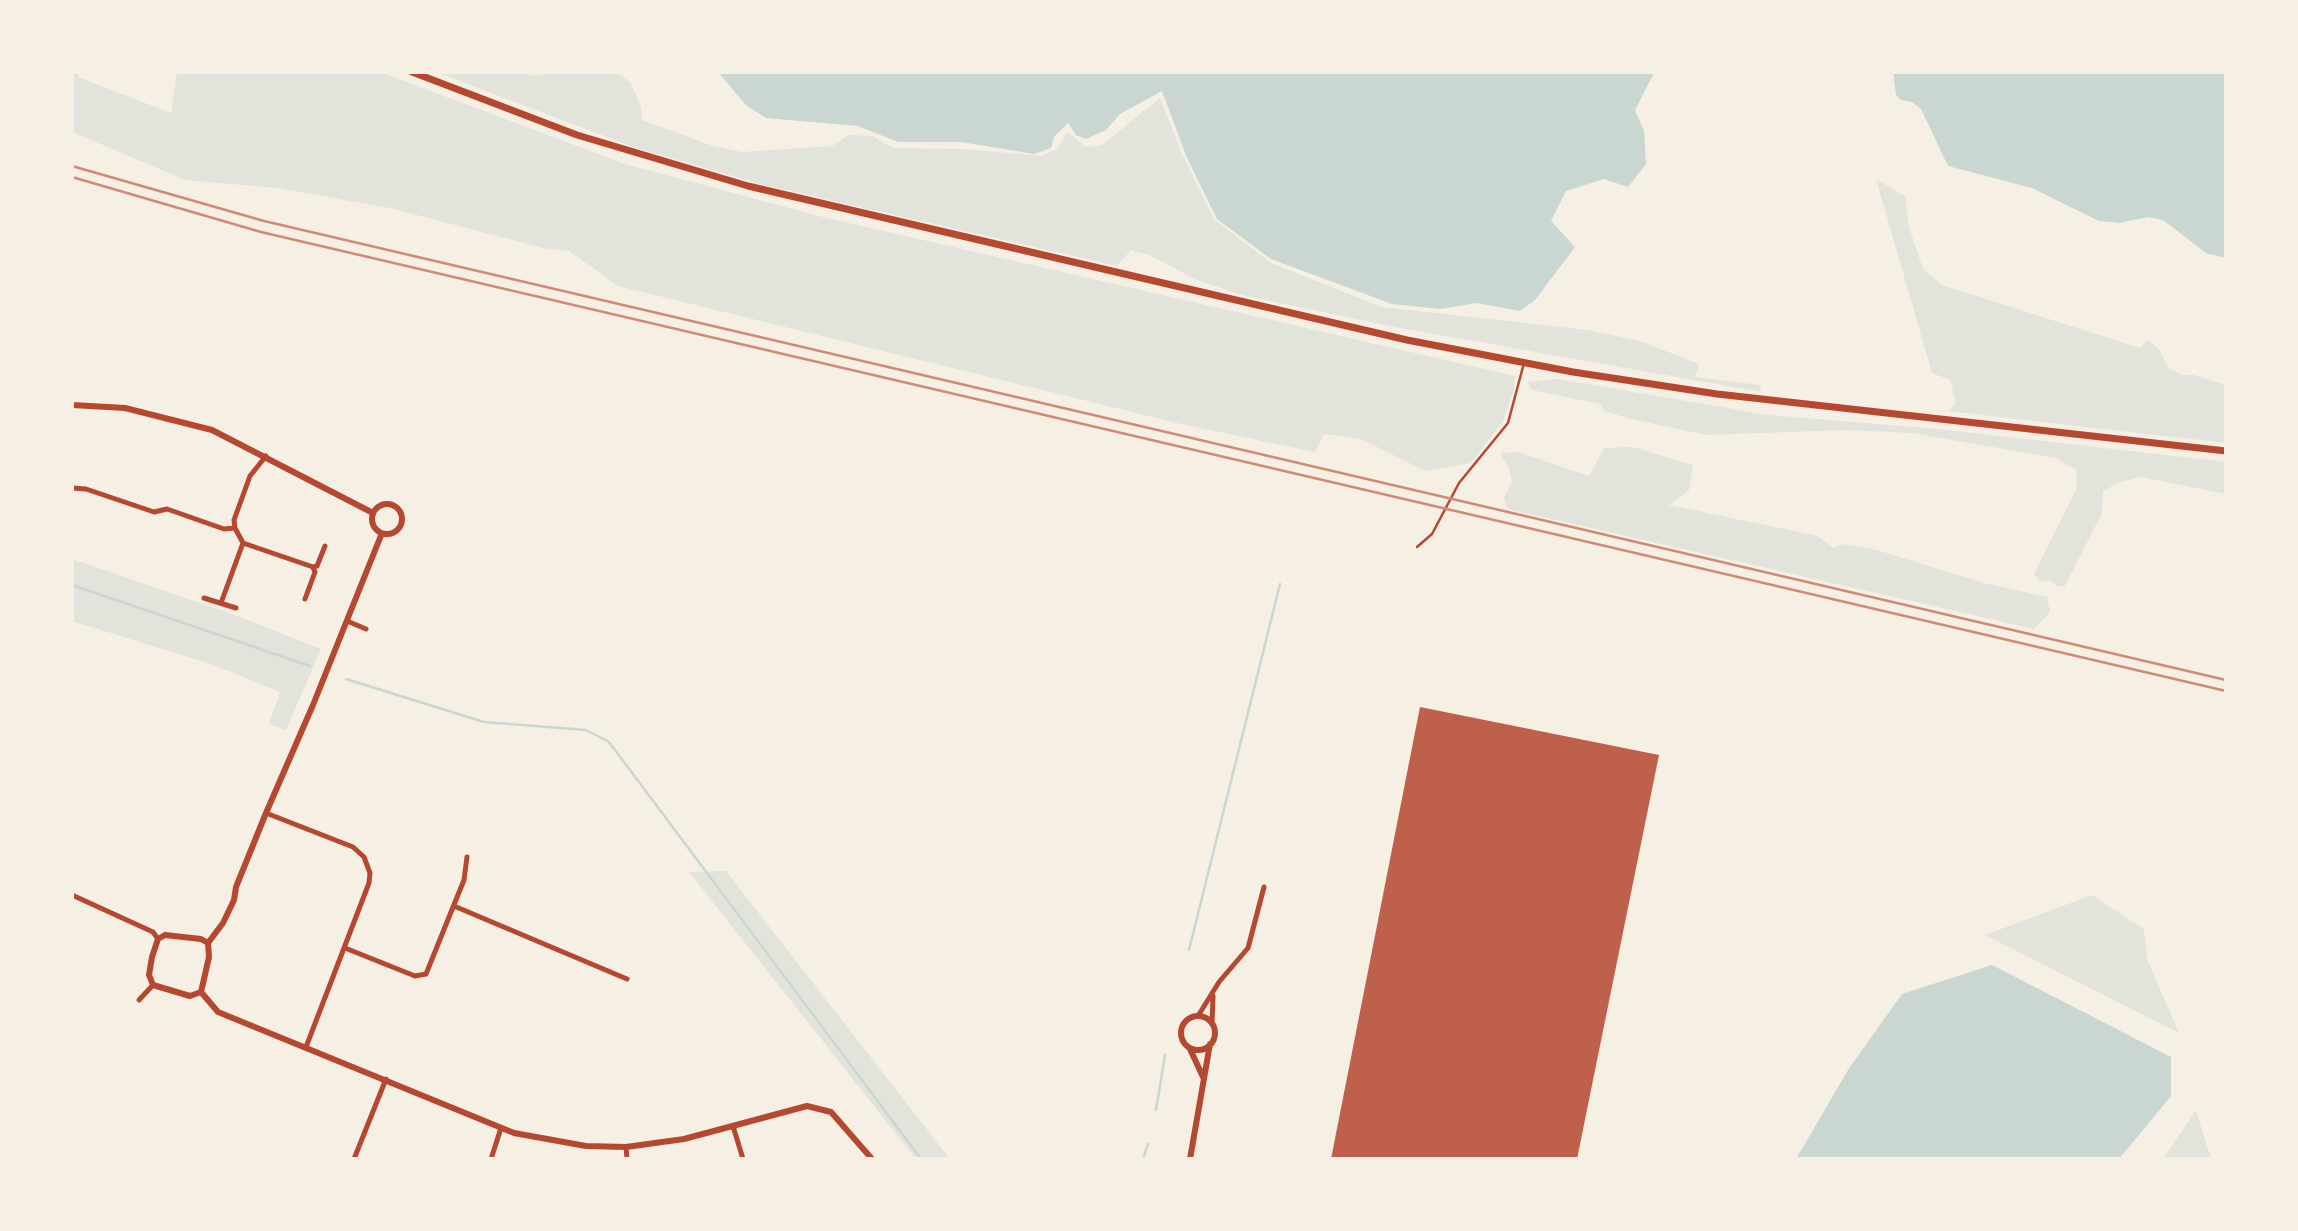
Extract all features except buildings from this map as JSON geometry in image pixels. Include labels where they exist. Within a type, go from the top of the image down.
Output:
[{"type":"main road","points":[[412,72],[564,130],[696,172],[1237,301],[1524,363],[1664,387],[1797,404],[2226,451]]},
{"type":"street","points":[[72,405],[125,408],[212,430],[373,513]]},
{"type":"street","points":[[266,456],[250,476],[234,520],[234,528],[243,542],[313,567],[317,566],[325,546]]},
{"type":"street","points":[[72,488],[86,489],[154,512],[167,509],[224,529],[234,528]]},
{"type":"street","points":[[387,503],[395,506],[401,513],[398,529],[392,533],[382,533],[374,526],[373,513],[387,503]]},
{"type":"street","points":[[201,992],[209,957],[208,943],[223,923],[234,900],[236,887],[382,533]]},
{"type":"street","points":[[221,603],[243,542]]},
{"type":"street","points":[[305,599],[315,572],[313,567]]},
{"type":"street","points":[[204,598],[236,608]]},
{"type":"street","points":[[347,621],[366,629]]},
{"type":"street","points":[[266,813],[353,846],[365,857],[370,873],[369,883],[346,946],[306,1047]]},
{"type":"street","points":[[346,946],[415,976],[426,974],[464,880],[467,858]]},
{"type":"street","points":[[1204,1078],[1183,1040],[1182,1029],[1188,1020],[1198,1016],[1213,992],[1248,948],[1264,887]]},
{"type":"street","points":[[72,895],[152,932],[158,939]]},
{"type":"street","points":[[454,906],[627,979]]},
{"type":"street","points":[[158,939],[165,936],[201,939],[208,943]]},
{"type":"street","points":[[153,985],[149,975],[158,939]]},
{"type":"street","points":[[153,985],[190,996],[201,992]]},
{"type":"street","points":[[139,1000],[153,985]]},
{"type":"street","points":[[201,992],[218,1012],[501,1128],[586,1146],[626,1147],[684,1139],[807,1107],[831,1112],[872,1159]]},
{"type":"street","points":[[1190,1159],[1204,1095],[1210,1044],[1215,1034],[1212,1024],[1213,992]]},
{"type":"street","points":[[1198,1016],[1212,1024]]},
{"type":"street","points":[[1190,1049],[1206,1048],[1210,1044]]},
{"type":"street","points":[[354,1159],[386,1079]]},
{"type":"street","points":[[733,1126],[743,1159]]},
{"type":"street","points":[[491,1159],[501,1128]]},
{"type":"street","points":[[626,1147],[627,1159]]},
{"type":"lane","points":[[1417,547],[1433,534],[1455,492],[1508,424],[1524,363]]},
{"type":"shaded area","points":[[72,72],[80,72],[78,77],[171,113],[177,72],[380,72],[625,164],[823,217],[1515,376],[1514,389],[1503,421],[1471,463],[1425,471],[1361,439],[1324,434],[1315,452],[1181,424],[618,286],[569,251],[543,248],[390,208],[277,188],[185,180],[72,132]]},
{"type":"shaded area","points":[[436,72],[520,72],[533,76],[560,72],[616,72],[631,83],[641,107],[642,120],[713,146],[742,152],[832,146],[848,135],[873,136],[893,148],[964,149],[1042,156],[1057,149],[1067,132],[1086,147],[1102,145],[1160,98],[1182,154],[1214,219],[1271,263],[1382,307],[1588,330],[1640,341],[1699,364],[1695,377],[1760,385],[1761,392],[1389,326],[1242,295],[1197,280],[1149,255],[1131,250],[1117,266],[760,184],[633,147]]},
{"type":"shaded area","points":[[718,72],[1654,73],[1635,110],[1644,131],[1646,164],[1628,187],[1604,179],[1566,191],[1551,221],[1575,247],[1535,300],[1520,311],[1477,303],[1440,309],[1392,304],[1271,259],[1217,219],[1187,158],[1162,91],[1120,114],[1106,130],[1086,139],[1076,135],[1068,123],[1054,137],[1051,148],[1034,154],[961,142],[898,142],[858,126],[766,118],[746,105]]},
{"type":"shaded area","points":[[1893,72],[2226,72],[2226,258],[2206,253],[2163,220],[2148,217],[2119,223],[2099,221],[2032,188],[1948,166],[1921,109],[1896,95]]},
{"type":"shaded area","points":[[1876,179],[1905,196],[1909,227],[1923,269],[1942,285],[2140,348],[2147,340],[2158,348],[2169,368],[2181,375],[2194,375],[2226,385],[2226,443],[1948,411],[1956,403],[1950,380],[1932,373]]},
{"type":"shaded area","points":[[1557,379],[1768,415],[1939,429],[2226,462],[2226,494],[2141,477],[2120,482],[2103,491],[2102,513],[2065,586],[2056,586],[2050,580],[2041,582],[2034,574],[2077,488],[2076,470],[2056,458],[1912,433],[1846,430],[1706,435],[1631,419],[1604,411],[1600,404],[1532,390],[1527,382]]},
{"type":"shaded area","points":[[1633,447],[1693,465],[1689,490],[1669,505],[1818,536],[1833,548],[1843,544],[1877,550],[1984,583],[2047,597],[2050,612],[2034,629],[1508,509],[1504,498],[1512,481],[1509,468],[1500,453],[1518,452],[1589,476],[1604,448]]},
{"type":"shaded area","points":[[72,559],[235,615],[321,649],[286,730],[269,724],[280,692],[214,665],[72,621]]},
{"type":"shaded area","points":[[726,871],[950,1159],[916,1159],[689,872]]},
{"type":"shaded area","points":[[2092,895],[2144,929],[2147,959],[2179,1033],[1985,935]]},
{"type":"shaded area","points":[[1992,965],[2171,1057],[2171,1096],[2119,1159],[1796,1159],[1848,1070],[1902,994]]},
{"type":"shaded area","points":[[2196,1110],[2211,1159],[2163,1159]]},
{"type":"waterway","points":[[1189,950],[1280,584]]},
{"type":"waterway","points":[[72,585],[310,666]]},
{"type":"waterway","points":[[346,679],[484,722],[586,730],[609,742],[921,1159]]},
{"type":"waterway","points":[[1156,1110],[1165,1055]]},
{"type":"waterway","points":[[1143,1159],[1148,1144]]},
{"type":"railway","points":[[72,166],[264,221],[2226,680]]},
{"type":"railway","points":[[72,177],[261,232],[2226,691]]}]
